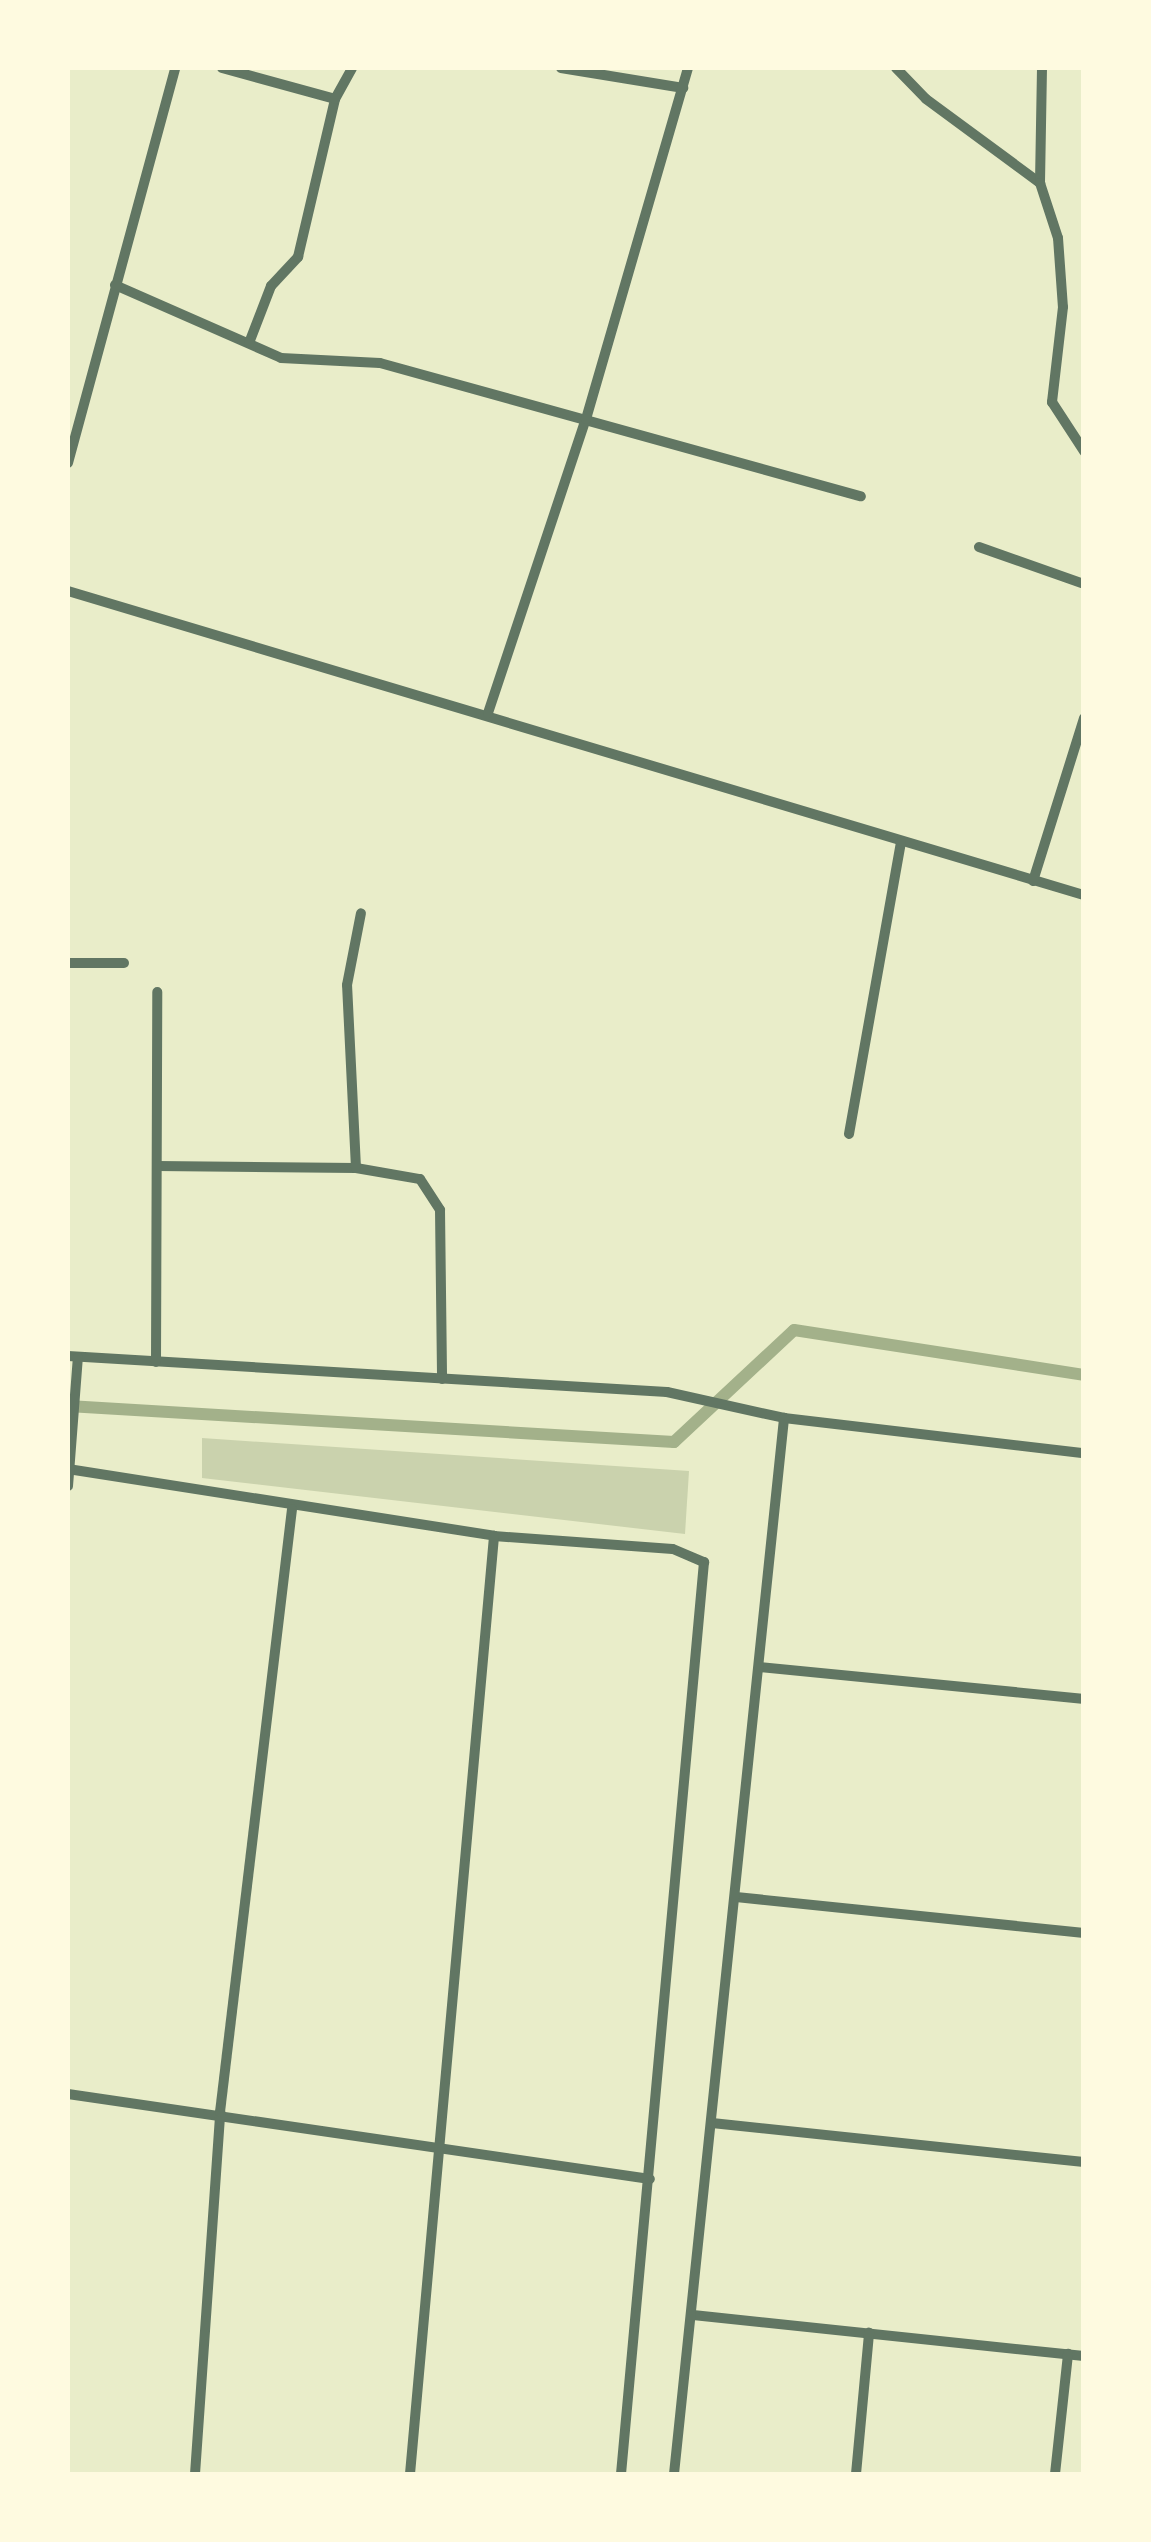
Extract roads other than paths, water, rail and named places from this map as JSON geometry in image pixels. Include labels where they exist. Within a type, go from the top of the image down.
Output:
[{"type":"street","points":[[68,463],[176,68]]},
{"type":"street","points":[[222,68],[335,100]]},
{"type":"street","points":[[250,344],[272,286],[298,257],[335,100],[352,68]]},
{"type":"street","points":[[561,68],[682,88]]},
{"type":"street","points":[[488,713],[586,419],[688,68]]},
{"type":"street","points":[[896,68],[926,99],[1040,182]]},
{"type":"street","points":[[1042,68],[1040,182],[1058,238],[1064,308],[1052,402],[1084,450]]},
{"type":"street","points":[[115,285],[250,344],[302,362],[380,363],[862,496]]},
{"type":"street","points":[[979,547],[1084,584]]},
{"type":"street","points":[[68,590],[1084,895]]},
{"type":"street","points":[[1033,881],[1084,718]]},
{"type":"street","points":[[850,1134],[901,843]]},
{"type":"street","points":[[356,1168],[347,1008],[348,960],[361,913]]},
{"type":"street","points":[[68,963],[124,963]]},
{"type":"street","points":[[156,1362],[157,992]]},
{"type":"street","points":[[157,1166],[356,1168],[420,1179],[432,1190],[440,1210],[442,1379]]},
{"type":"street","points":[[68,1486],[76,1372],[73,1356],[667,1392],[784,1418],[1084,1453]]},
{"type":"street","points":[[674,2474],[694,2314],[784,1418]]},
{"type":"street","points":[[68,1469],[292,1508],[494,1536],[673,1550],[698,1556],[707,1573],[621,2474]]},
{"type":"street","points":[[195,2474],[220,2112],[292,1508]]},
{"type":"street","points":[[410,2474],[494,1536]]},
{"type":"street","points":[[759,1667],[1084,1698]]},
{"type":"street","points":[[736,1897],[1084,1933]]},
{"type":"street","points":[[68,2094],[220,2112],[650,2179]]},
{"type":"street","points":[[712,2123],[1084,2162]]},
{"type":"street","points":[[694,2314],[1084,2356]]},
{"type":"street","points":[[856,2474],[869,2333]]},
{"type":"street","points":[[1054,2474],[1068,2354]]},
{"type":"waterway","points":[[68,1406],[674,1442],[794,1330],[1084,1375]]}]
